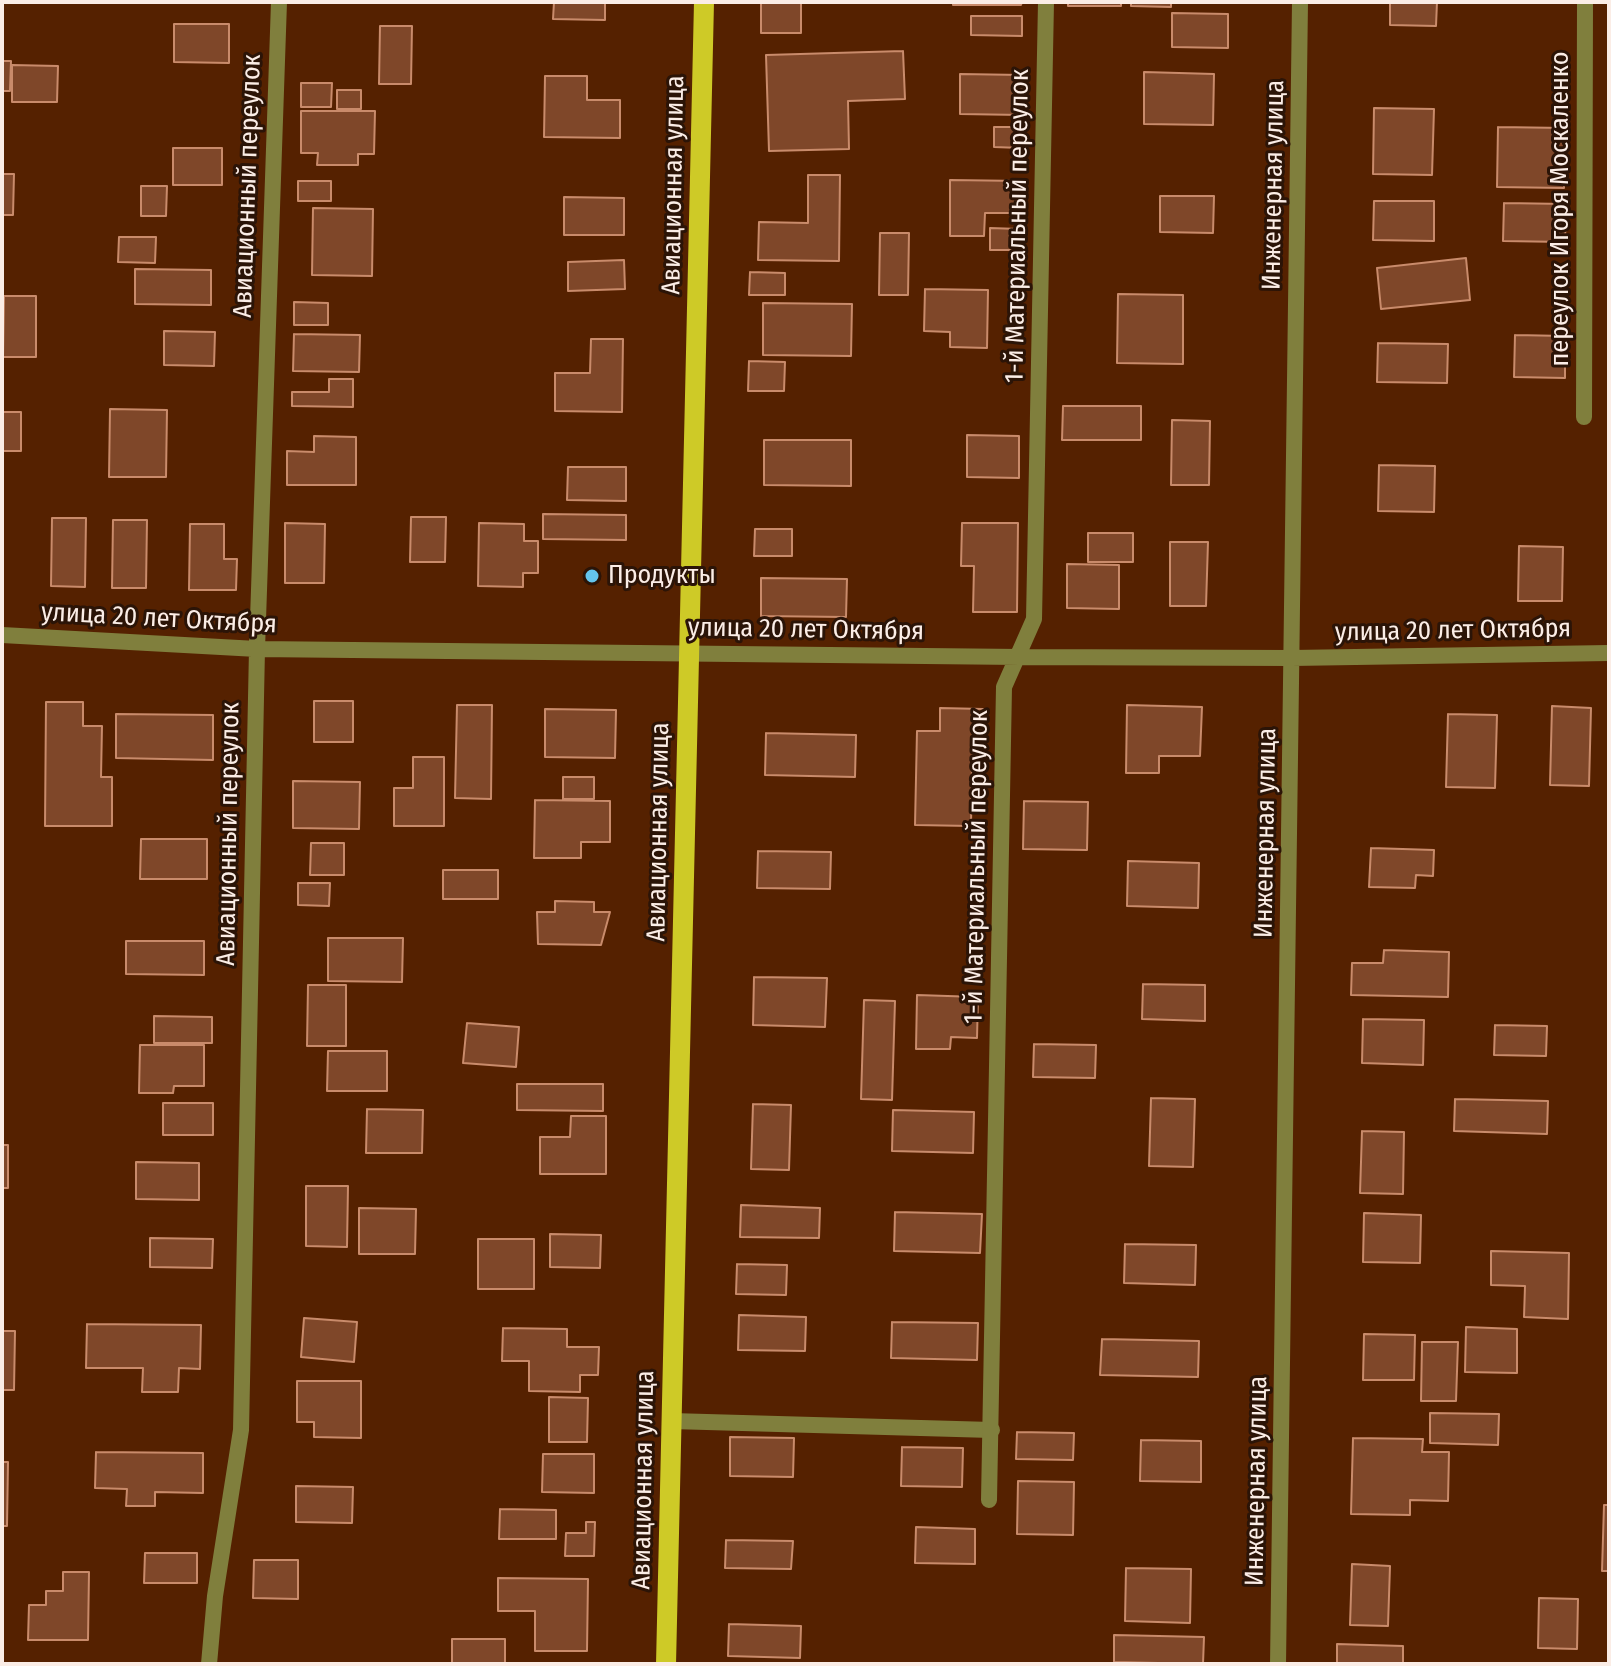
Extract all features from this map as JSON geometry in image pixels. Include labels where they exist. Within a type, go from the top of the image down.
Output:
[{"type":"main road","name":"Авиационная улица","points":[[666,1664],[704,2]]},
{"type":"street","name":"Авиационный переулок","points":[[209,1664],[215,1596],[241,1430],[257,649],[279,2]]},
{"type":"street","name":"1-й Материальный переулок","points":[[989,1500],[1004,687],[1020,657],[1034,619],[1046,2]]},
{"type":"street","name":"Инженерная улица","points":[[1278,1664],[1300,2]]},
{"type":"street","name":"переулок Игоря Москаленко","points":[[1584,417],[1585,2]]},
{"type":"street","name":"улица 20 лет Октября","points":[[2,635],[257,649],[1292,658],[1609,653]]},
{"type":"street","points":[[671,1421],[992,1430]]},
{"type":"building","points":[[554,2],[605,2],[605,20],[553,19]]},
{"type":"building","points":[[761,2],[801,3],[801,33],[761,33]]},
{"type":"building","points":[[953,2],[1022,2],[1021,5],[953,5]]},
{"type":"building","points":[[1068,2],[1121,2],[1121,6],[1068,6]]},
{"type":"building","points":[[1131,2],[1171,2],[1171,7],[1131,6]]},
{"type":"building","points":[[1390,2],[1437,2],[1436,26],[1390,25]]},
{"type":"building","points":[[1172,13],[1228,14],[1228,48],[1172,47]]},
{"type":"building","points":[[971,16],[1022,16],[1022,36],[971,35]]},
{"type":"building","points":[[174,24],[229,24],[229,63],[174,62]]},
{"type":"building","points":[[380,26],[412,26],[411,84],[379,84]]},
{"type":"building","points":[[903,51],[905,99],[848,101],[849,149],[769,151],[766,55]]},
{"type":"building","points":[[2,61],[11,61],[10,91],[2,91]]},
{"type":"building","points":[[12,65],[58,66],[57,102],[12,102]]},
{"type":"building","points":[[1144,72],[1214,74],[1213,125],[1144,124]]},
{"type":"building","points":[[960,74],[1022,75],[1022,115],[960,114]]},
{"type":"building","points":[[545,76],[587,76],[587,100],[620,100],[620,138],[544,137]]},
{"type":"building","points":[[301,83],[332,83],[331,107],[301,107]]},
{"type":"building","points":[[337,90],[361,90],[361,109],[337,109]]},
{"type":"building","points":[[1374,108],[1434,109],[1432,175],[1373,174]]},
{"type":"building","points":[[301,111],[375,111],[374,154],[358,154],[358,165],[317,165],[318,153],[301,153]]},
{"type":"building","points":[[994,127],[1022,127],[1021,148],[994,147]]},
{"type":"building","points":[[1498,127],[1565,128],[1564,188],[1497,187]]},
{"type":"building","points":[[173,148],[222,148],[222,185],[173,185]]},
{"type":"building","points":[[2,174],[14,174],[13,215],[2,215]]},
{"type":"building","points":[[808,175],[840,175],[839,261],[758,260],[759,222],[808,223]]},
{"type":"building","points":[[950,180],[1022,181],[1022,213],[985,213],[984,236],[950,236]]},
{"type":"building","points":[[298,181],[331,181],[331,201],[298,201]]},
{"type":"building","points":[[141,186],[167,186],[166,216],[141,216]]},
{"type":"building","points":[[1160,196],[1214,196],[1213,233],[1160,232]]},
{"type":"building","points":[[564,197],[624,198],[624,235],[564,235]]},
{"type":"building","points":[[1374,201],[1434,201],[1434,241],[1373,240]]},
{"type":"building","points":[[1504,203],[1566,204],[1565,242],[1503,241]]},
{"type":"building","points":[[313,208],[373,209],[372,276],[312,275]]},
{"type":"building","points":[[990,228],[1019,229],[1019,250],[990,250]]},
{"type":"building","points":[[880,233],[909,233],[908,295],[879,295]]},
{"type":"building","points":[[119,237],[156,237],[155,263],[118,262]]},
{"type":"building","points":[[1466,258],[1470,300],[1381,309],[1377,268]]},
{"type":"building","points":[[624,260],[625,289],[568,291],[568,262]]},
{"type":"building","points":[[135,269],[211,270],[211,305],[135,304]]},
{"type":"building","points":[[750,272],[785,273],[785,295],[749,295]]},
{"type":"building","points":[[925,289],[988,290],[987,348],[950,347],[950,332],[924,331]]},
{"type":"building","points":[[1118,294],[1183,295],[1183,364],[1117,363]]},
{"type":"building","points":[[4,296],[36,296],[36,357],[3,357]]},
{"type":"building","points":[[294,302],[328,303],[328,325],[294,325]]},
{"type":"building","points":[[763,303],[852,304],[851,356],[763,355]]},
{"type":"building","points":[[164,331],[215,332],[214,366],[164,365]]},
{"type":"building","points":[[294,334],[360,335],[359,372],[293,371]]},
{"type":"building","points":[[1515,335],[1565,336],[1565,378],[1514,377]]},
{"type":"building","points":[[591,339],[623,339],[622,412],[555,411],[555,373],[590,373]]},
{"type":"building","points":[[1378,343],[1448,344],[1447,383],[1377,382]]},
{"type":"building","points":[[749,361],[785,362],[784,391],[748,391]]},
{"type":"building","points":[[329,379],[353,379],[353,407],[292,406],[292,392],[329,392]]},
{"type":"building","points":[[1063,406],[1141,406],[1141,440],[1062,440]]},
{"type":"building","points":[[110,409],[167,410],[166,477],[109,477]]},
{"type":"building","points":[[2,412],[21,412],[21,451],[2,451]]},
{"type":"building","points":[[1172,420],[1210,421],[1209,485],[1171,485]]},
{"type":"building","points":[[967,435],[1019,436],[1019,478],[967,477]]},
{"type":"building","points":[[314,436],[356,437],[356,485],[287,485],[287,451],[314,452]]},
{"type":"building","points":[[764,440],[851,440],[851,486],[764,485]]},
{"type":"building","points":[[1379,465],[1435,466],[1434,512],[1378,511]]},
{"type":"building","points":[[568,467],[626,467],[626,501],[567,500]]},
{"type":"building","points":[[543,514],[626,515],[626,540],[543,539]]},
{"type":"building","points":[[411,517],[446,517],[445,562],[410,562]]},
{"type":"building","points":[[52,518],[86,518],[85,587],[51,586]]},
{"type":"building","points":[[113,520],[147,520],[146,588],[112,588]]},
{"type":"building","points":[[285,523],[325,524],[324,583],[285,583]]},
{"type":"building","points":[[479,523],[524,524],[524,541],[538,541],[538,573],[523,573],[523,587],[478,586]]},
{"type":"building","points":[[962,523],[1018,523],[1017,612],[973,612],[974,566],[961,566]]},
{"type":"building","points":[[190,524],[224,524],[224,559],[237,559],[236,590],[189,590]]},
{"type":"building","points":[[755,529],[792,529],[792,556],[754,556]]},
{"type":"building","points":[[1088,533],[1133,533],[1133,562],[1088,562]]},
{"type":"building","points":[[1170,542],[1208,542],[1206,606],[1170,606]]},
{"type":"building","points":[[1519,546],[1563,547],[1562,601],[1518,601]]},
{"type":"building","points":[[1067,564],[1119,565],[1119,609],[1067,608]]},
{"type":"building","points":[[761,578],[847,579],[846,617],[761,616]]},
{"type":"building","points":[[314,701],[353,701],[353,742],[314,742]]},
{"type":"building","points":[[46,702],[83,702],[83,726],[102,726],[101,777],[112,777],[112,826],[45,826]]},
{"type":"building","points":[[457,705],[492,705],[491,799],[455,798]]},
{"type":"building","points":[[1127,705],[1202,707],[1200,756],[1159,756],[1159,773],[1126,773]]},
{"type":"building","points":[[1552,706],[1591,708],[1589,786],[1550,785]]},
{"type":"building","points":[[940,708],[983,709],[982,759],[972,759],[971,826],[915,825],[917,731],[940,731]]},
{"type":"building","points":[[545,709],[616,710],[615,758],[545,757]]},
{"type":"building","points":[[116,714],[213,715],[213,760],[116,758]]},
{"type":"building","points":[[1448,714],[1497,715],[1495,788],[1446,787]]},
{"type":"building","points":[[766,733],[856,735],[855,777],[765,775]]},
{"type":"building","points":[[413,757],[444,757],[444,826],[394,826],[394,788],[413,788]]},
{"type":"building","points":[[563,777],[594,777],[594,799],[563,799]]},
{"type":"building","points":[[293,781],[360,782],[359,829],[293,828]]},
{"type":"building","points":[[535,800],[610,801],[610,842],[581,842],[581,858],[534,858]]},
{"type":"building","points":[[1024,801],[1088,802],[1087,850],[1023,849]]},
{"type":"building","points":[[141,839],[207,839],[207,879],[140,879]]},
{"type":"building","points":[[311,843],[344,843],[344,875],[310,875]]},
{"type":"building","points":[[1371,848],[1434,850],[1433,876],[1416,875],[1415,888],[1369,887]]},
{"type":"building","points":[[758,851],[831,852],[830,889],[757,888]]},
{"type":"building","points":[[1128,861],[1199,863],[1198,908],[1127,906]]},
{"type":"building","points":[[443,870],[498,870],[498,899],[443,899]]},
{"type":"building","points":[[298,883],[330,883],[329,906],[298,905]]},
{"type":"building","points":[[555,901],[594,902],[594,912],[610,912],[601,945],[538,944],[537,912],[555,912]]},
{"type":"building","points":[[328,938],[403,938],[402,982],[328,981]]},
{"type":"building","points":[[126,941],[204,941],[204,975],[126,974]]},
{"type":"building","points":[[1384,950],[1449,952],[1448,997],[1351,995],[1352,963],[1383,963]]},
{"type":"building","points":[[754,977],[827,978],[825,1027],[753,1025]]},
{"type":"building","points":[[1143,984],[1205,985],[1205,1021],[1142,1019]]},
{"type":"building","points":[[308,985],[346,985],[346,1046],[307,1046]]},
{"type":"building","points":[[917,995],[978,997],[977,1038],[951,1037],[950,1049],[916,1049]]},
{"type":"building","points":[[864,1000],[895,1001],[892,1100],[861,1099]]},
{"type":"building","points":[[154,1016],[212,1017],[212,1043],[154,1043]]},
{"type":"building","points":[[1363,1019],[1424,1020],[1423,1065],[1362,1063]]},
{"type":"building","points":[[467,1023],[519,1027],[516,1067],[463,1063]]},
{"type":"building","points":[[1495,1025],[1547,1026],[1546,1056],[1494,1055]]},
{"type":"building","points":[[1034,1044],[1096,1045],[1095,1078],[1033,1077]]},
{"type":"building","points":[[140,1045],[204,1045],[204,1086],[174,1086],[173,1093],[139,1093]]},
{"type":"building","points":[[328,1051],[387,1051],[387,1091],[327,1091]]},
{"type":"building","points":[[517,1084],[603,1084],[603,1111],[517,1110]]},
{"type":"building","points":[[1151,1098],[1195,1099],[1193,1167],[1149,1166]]},
{"type":"building","points":[[1455,1099],[1548,1101],[1547,1134],[1454,1131]]},
{"type":"building","points":[[163,1103],[213,1103],[213,1135],[163,1135]]},
{"type":"building","points":[[753,1104],[791,1105],[789,1170],[751,1169]]},
{"type":"building","points":[[367,1109],[423,1110],[422,1153],[366,1153]]},
{"type":"building","points":[[893,1110],[974,1112],[973,1153],[892,1151]]},
{"type":"building","points":[[571,1116],[606,1116],[606,1174],[540,1174],[540,1137],[570,1137]]},
{"type":"building","points":[[1362,1131],[1404,1132],[1403,1194],[1360,1193]]},
{"type":"building","points":[[2,1145],[8,1145],[8,1188],[2,1188]]},
{"type":"building","points":[[136,1162],[199,1163],[199,1200],[136,1199]]},
{"type":"building","points":[[306,1186],[348,1186],[347,1247],[306,1246]]},
{"type":"building","points":[[741,1205],[820,1208],[819,1238],[740,1237]]},
{"type":"building","points":[[359,1208],[416,1209],[415,1254],[359,1254]]},
{"type":"building","points":[[895,1212],[982,1214],[980,1253],[894,1251]]},
{"type":"building","points":[[1364,1213],[1421,1215],[1420,1263],[1363,1262]]},
{"type":"building","points":[[550,1234],[601,1235],[600,1268],[550,1267]]},
{"type":"building","points":[[150,1238],[213,1239],[212,1268],[150,1267]]},
{"type":"building","points":[[478,1239],[534,1239],[534,1289],[478,1289]]},
{"type":"building","points":[[1125,1244],[1196,1245],[1195,1285],[1124,1283]]},
{"type":"building","points":[[1491,1251],[1569,1253],[1568,1319],[1524,1317],[1525,1286],[1491,1285]]},
{"type":"building","points":[[737,1264],[787,1265],[786,1295],[736,1294]]},
{"type":"building","points":[[739,1315],[806,1317],[805,1351],[738,1350]]},
{"type":"building","points":[[304,1318],[357,1322],[354,1362],[301,1357]]},
{"type":"building","points":[[892,1322],[978,1323],[977,1360],[891,1358]]},
{"type":"building","points":[[87,1324],[201,1325],[200,1369],[179,1368],[178,1392],[142,1392],[143,1368],[86,1368]]},
{"type":"building","points":[[1466,1327],[1517,1329],[1517,1373],[1465,1372]]},
{"type":"building","points":[[503,1328],[567,1329],[567,1347],[599,1347],[598,1375],[580,1375],[580,1392],[529,1391],[529,1361],[502,1361]]},
{"type":"building","points":[[2,1331],[15,1331],[14,1390],[2,1390]]},
{"type":"building","points":[[1364,1334],[1415,1335],[1414,1380],[1363,1380]]},
{"type":"building","points":[[1102,1339],[1199,1341],[1198,1377],[1100,1375]]},
{"type":"building","points":[[1422,1342],[1458,1342],[1456,1401],[1421,1401]]},
{"type":"building","points":[[297,1381],[361,1381],[361,1438],[314,1437],[314,1422],[297,1422]]},
{"type":"building","points":[[549,1397],[588,1398],[587,1442],[549,1442]]},
{"type":"building","points":[[1430,1413],[1499,1414],[1498,1445],[1430,1443]]},
{"type":"building","points":[[1017,1432],[1074,1433],[1073,1460],[1016,1459]]},
{"type":"building","points":[[730,1437],[794,1438],[793,1477],[730,1476]]},
{"type":"building","points":[[1353,1438],[1423,1439],[1422,1452],[1449,1452],[1448,1501],[1410,1500],[1410,1515],[1351,1514]]},
{"type":"building","points":[[1141,1440],[1201,1441],[1201,1482],[1140,1481]]},
{"type":"building","points":[[902,1447],[963,1448],[962,1487],[901,1486]]},
{"type":"building","points":[[96,1452],[203,1453],[203,1493],[155,1492],[155,1506],[126,1506],[127,1489],[95,1488]]},
{"type":"building","points":[[543,1454],[594,1454],[594,1493],[542,1492]]},
{"type":"building","points":[[2,1462],[8,1462],[7,1526],[2,1526]]},
{"type":"building","points":[[1018,1481],[1074,1482],[1073,1535],[1017,1534]]},
{"type":"building","points":[[296,1486],[353,1487],[352,1523],[296,1522]]},
{"type":"building","points":[[1604,1505],[1609,1505],[1609,1571],[1602,1571]]},
{"type":"building","points":[[500,1509],[556,1510],[556,1539],[499,1539]]},
{"type":"building","points":[[586,1522],[595,1522],[594,1556],[565,1556],[566,1533],[586,1533]]},
{"type":"building","points":[[916,1527],[975,1529],[975,1564],[915,1563]]},
{"type":"building","points":[[726,1540],[793,1541],[791,1569],[725,1568]]},
{"type":"building","points":[[145,1553],[197,1553],[197,1583],[144,1583]]},
{"type":"building","points":[[254,1560],[298,1560],[298,1599],[253,1598]]},
{"type":"building","points":[[1352,1564],[1390,1566],[1388,1626],[1350,1625]]},
{"type":"building","points":[[1126,1568],[1191,1569],[1190,1623],[1125,1621]]},
{"type":"building","points":[[63,1572],[89,1572],[88,1640],[28,1640],[29,1605],[46,1605],[46,1591],[63,1591]]},
{"type":"building","points":[[498,1578],[588,1579],[587,1651],[535,1651],[535,1611],[498,1611]]},
{"type":"building","points":[[1539,1598],[1578,1599],[1577,1649],[1538,1648]]},
{"type":"building","points":[[729,1624],[801,1626],[800,1658],[728,1656]]},
{"type":"building","points":[[1114,1635],[1204,1637],[1203,1664],[1114,1662]]},
{"type":"building","points":[[452,1639],[505,1639],[505,1664],[452,1664]]},
{"type":"building","points":[[1337,1644],[1403,1646],[1403,1664],[1337,1664]]},
{"type":"place","name":"Продукты","points":[[592,576]]}]
